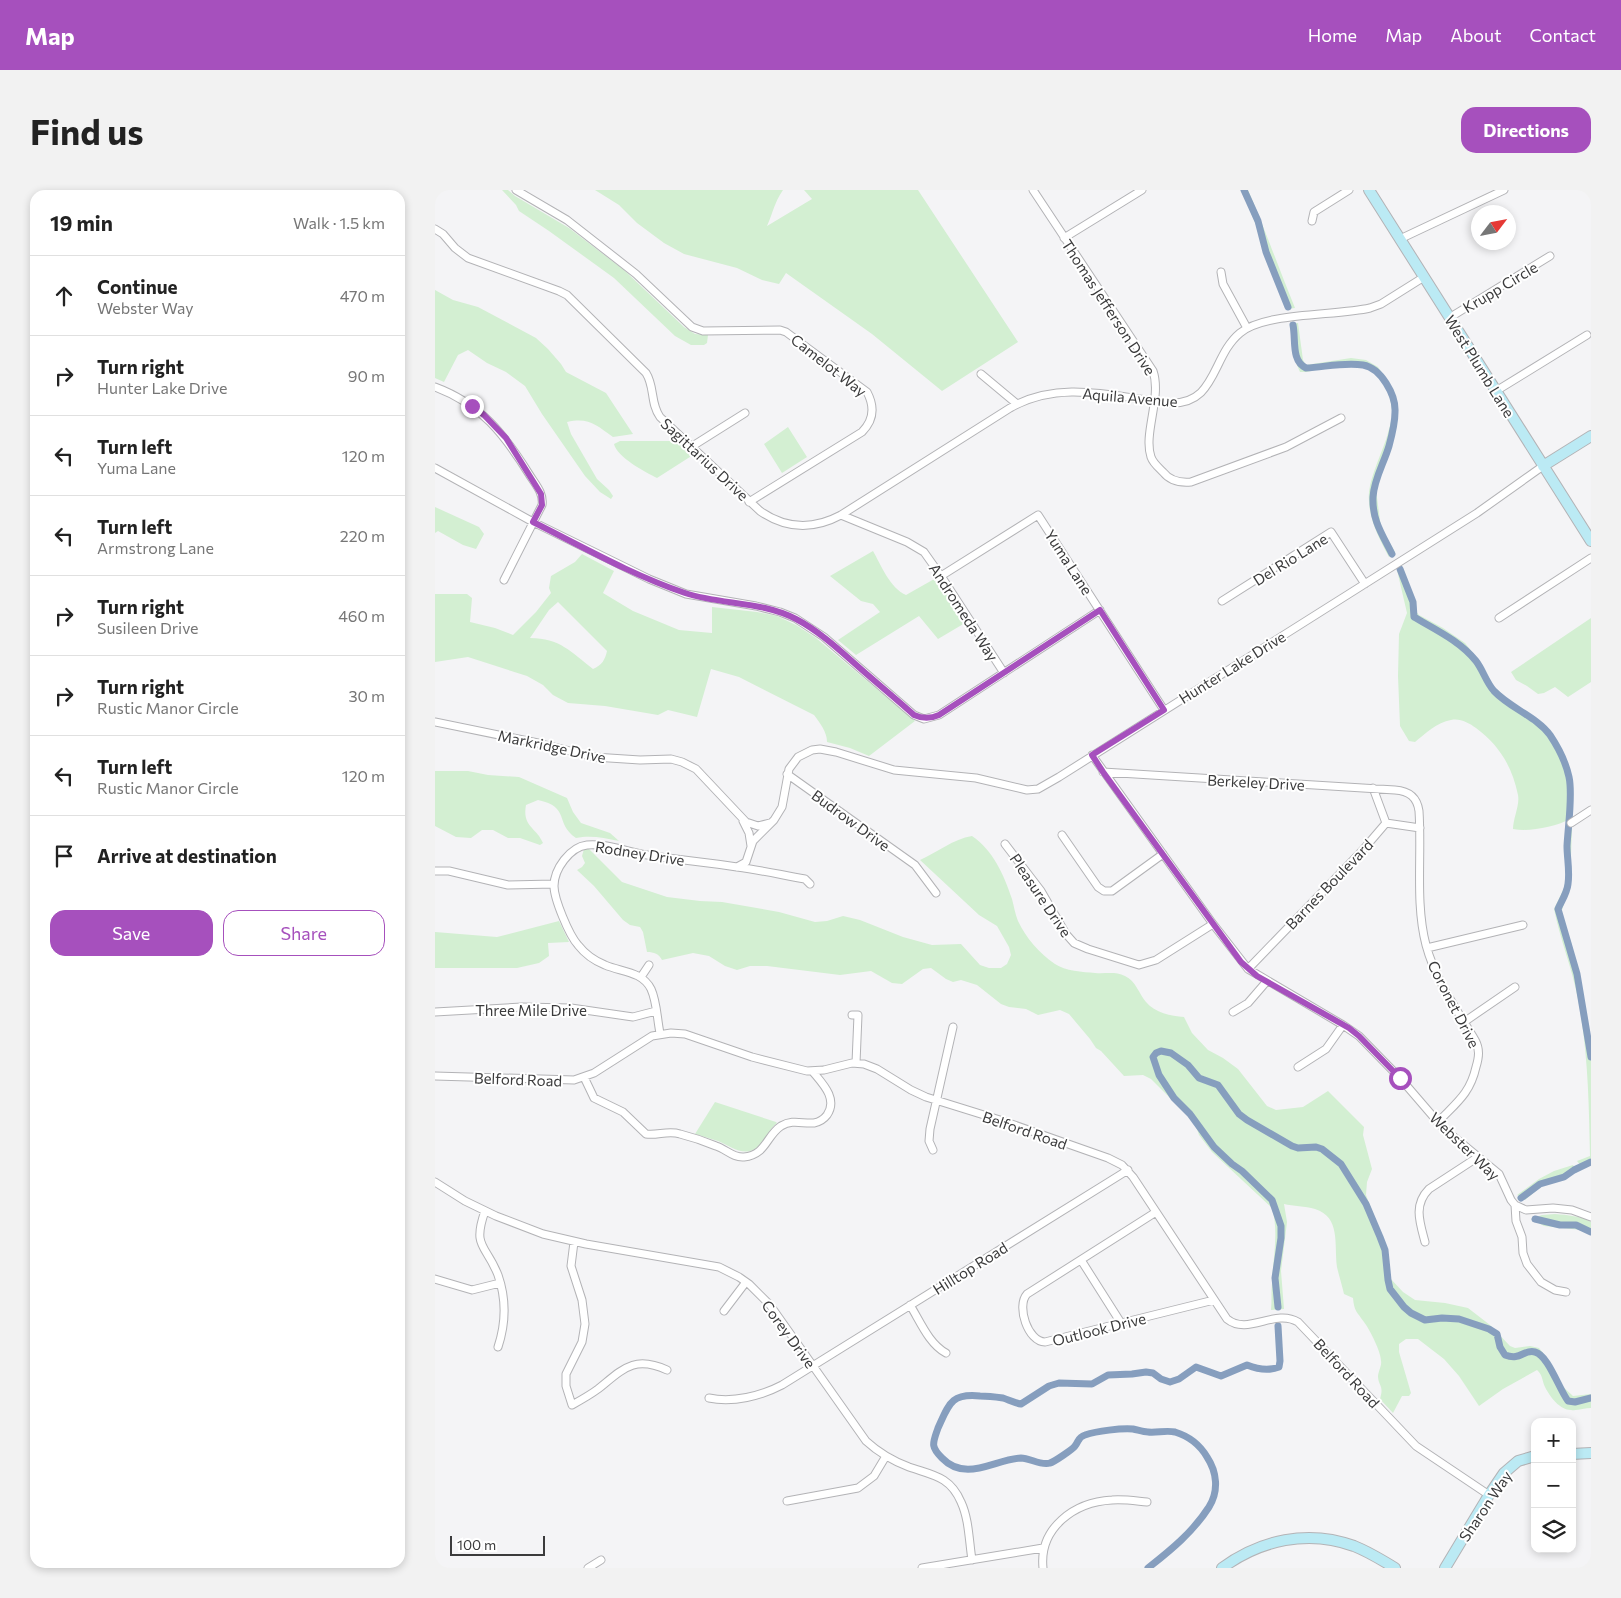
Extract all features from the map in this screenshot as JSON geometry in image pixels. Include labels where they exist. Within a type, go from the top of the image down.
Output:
[{"type":"main road","name":"West Plumb Lane","points":[[1369,190],[1591,541]]},
{"type":"main road","name":"Hunter Lake Drive","points":[[1543,466],[1591,436]]},
{"type":"main road","points":[[1576,1454],[1591,1453]]},
{"type":"main road","name":"Sharon Way","points":[[1445,1568],[1489,1495],[1510,1466],[1531,1457]]},
{"type":"main road","points":[[1221,1568],[1262,1546],[1286,1539],[1299,1538],[1342,1542],[1369,1553],[1395,1568]]},
{"type":"street","name":"Camelot Way","points":[[516,190],[567,220],[636,274],[692,327],[703,331],[780,330],[787,332],[867,392],[872,403],[872,416],[862,432],[749,502]]},
{"type":"street","name":"Thomas Jefferson Drive","points":[[1033,190],[1153,371],[1156,384],[1149,444],[1152,458],[1165,475],[1177,482],[1191,482],[1267,455],[1341,418]]},
{"type":"street","points":[[1064,238],[1142,190]]},
{"type":"street","points":[[1312,221],[1314,212],[1349,190]]},
{"type":"street","points":[[1400,239],[1505,190]]},
{"type":"street","name":"Sagittarius Drive","points":[[435,229],[443,234],[455,248],[468,258],[567,295],[646,373],[652,385],[656,412],[749,502],[773,519],[797,526],[819,524],[841,515],[1017,404]]},
{"type":"street","name":"Krupp Circle","points":[[1449,318],[1551,256]]},
{"type":"street","points":[[1221,272],[1223,284],[1247,328]]},
{"type":"street","name":"Aquila Avenue","points":[[1017,404],[1042,394],[1068,391],[1154,402],[1181,403],[1197,396],[1209,384],[1233,340],[1247,328],[1265,321],[1370,308],[1381,304],[1424,277]]},
{"type":"street","points":[[1496,391],[1587,335]]},
{"type":"street","points":[[981,374],[1017,404]]},
{"type":"street","points":[[435,387],[460,398],[484,415],[506,438],[541,494],[542,505],[504,580]]},
{"type":"street","points":[[691,447],[745,413]]},
{"type":"street","name":"Hunter Lake Drive","points":[[737,867],[746,862],[751,847],[758,836],[775,820],[782,807],[787,774],[793,762],[798,757],[812,750],[820,749],[895,770],[976,778],[1027,790],[1038,789],[1477,513],[1543,466]]},
{"type":"street","points":[[435,468],[533,522],[630,570],[686,594],[756,606],[795,618],[824,637],[914,715],[923,718],[939,715],[1100,610]]},
{"type":"street","name":"Andromeda Way","points":[[841,515],[915,546],[930,559],[1004,673]]},
{"type":"street","name":"Yuma Lane","points":[[941,576],[1038,515],[1164,710]]},
{"type":"street","name":"Del Rio Lane","points":[[1222,601],[1331,532],[1365,584]]},
{"type":"street","points":[[1499,618],[1591,558]]},
{"type":"street","name":"Markridge Drive","points":[[435,722],[538,743],[594,757],[671,759],[681,762],[696,769],[738,815],[747,826],[751,838],[751,847]]},
{"type":"street","name":"Webster Way","points":[[1092,755],[1213,924],[1248,969],[1359,1036],[1400,1078],[1443,1128],[1499,1174],[1515,1205]]},
{"type":"street","name":"Berkeley Drive","points":[[1103,772],[1373,788]]},
{"type":"street","name":"Budrow Drive","points":[[787,774],[915,865],[936,893]]},
{"type":"street","points":[[1373,788],[1386,823],[1420,828]]},
{"type":"street","name":"Coronet Drive","points":[[1373,788],[1401,790],[1411,794],[1418,805],[1421,915],[1427,948],[1438,976],[1475,1040],[1479,1051],[1474,1079],[1466,1093],[1438,1122]]},
{"type":"street","points":[[1571,823],[1591,810]]},
{"type":"street","name":"Markridge Drive","points":[[738,815],[746,822],[757,826],[775,820]]},
{"type":"street","name":"Barnes Boulevard","points":[[1248,969],[1362,851],[1386,823]]},
{"type":"street","points":[[1062,835],[1099,887],[1104,891],[1112,891],[1163,854]]},
{"type":"street","name":"Rodney Drive","points":[[553,884],[564,860],[574,850],[594,844],[647,855],[737,867],[805,879],[810,884]]},
{"type":"street","name":"Pleasure Drive","points":[[1005,844],[1041,891],[1065,934],[1074,943],[1088,949],[1139,965],[1149,963],[1213,924]]},
{"type":"street","points":[[435,871],[449,871],[508,885],[553,884],[566,924],[578,945],[597,961],[641,977],[647,982],[652,991],[660,1033]]},
{"type":"street","points":[[1427,948],[1523,925]]},
{"type":"street","points":[[641,977],[649,965]]},
{"type":"street","points":[[1233,1012],[1248,1003],[1267,982]]},
{"type":"street","points":[[1464,1022],[1515,987]]},
{"type":"street","name":"Three Mile Drive","points":[[435,1012],[509,1008],[581,1008],[633,1017],[656,1011]]},
{"type":"street","points":[[852,1015],[858,1015],[856,1063]]},
{"type":"street","points":[[1298,1067],[1326,1049],[1343,1025]]},
{"type":"street","points":[[933,1150],[930,1145],[929,1136],[953,1028]]},
{"type":"street","name":"Belford Road","points":[[435,1076],[566,1081],[584,1077],[643,1040],[660,1033],[685,1034],[751,1057],[813,1072],[856,1063],[871,1066],[911,1090],[1108,1158],[1128,1170],[1227,1319],[1239,1324],[1281,1317],[1290,1318],[1298,1322],[1416,1446],[1489,1495]]},
{"type":"street","points":[[584,1077],[594,1098],[627,1115],[645,1134],[675,1132],[716,1146],[731,1154],[744,1157],[765,1148],[777,1130],[787,1123],[799,1121],[813,1123],[827,1115],[831,1098],[813,1072]]},
{"type":"street","points":[[1425,1242],[1418,1213],[1420,1200],[1429,1189],[1479,1157]]},
{"type":"street","name":"Hilltop Road","points":[[709,1398],[736,1399],[766,1392],[782,1385],[1128,1170]]},
{"type":"street","name":"Corey Drive","points":[[435,1182],[465,1201],[528,1229],[574,1242],[711,1265],[729,1272],[746,1282],[770,1305],[860,1434],[871,1446],[908,1467],[939,1476],[954,1490],[963,1507],[972,1560]]},
{"type":"street","points":[[1567,1292],[1555,1290],[1541,1282],[1527,1264],[1515,1221],[1515,1205],[1526,1210],[1553,1208],[1572,1210],[1591,1217]]},
{"type":"street","points":[[485,1211],[480,1225],[479,1237],[483,1248],[495,1266],[500,1282],[504,1312],[503,1330],[498,1346]]},
{"type":"street","name":"Outlook Drive","points":[[1156,1212],[1030,1291],[1024,1297],[1022,1308],[1031,1336],[1038,1341],[1045,1342],[1215,1300]]},
{"type":"street","points":[[574,1242],[571,1266],[582,1300],[585,1324],[582,1342],[566,1374],[566,1386],[572,1405],[629,1366],[648,1364],[667,1370]]},
{"type":"street","points":[[1081,1260],[1121,1323]]},
{"type":"street","points":[[435,1279],[463,1289],[472,1290],[500,1282]]},
{"type":"street","points":[[725,1311],[746,1282]]},
{"type":"street","points":[[910,1306],[931,1340],[946,1353]]},
{"type":"street","points":[[787,1501],[858,1488],[874,1476],[886,1456]]},
{"type":"street","points":[[1043,1568],[1043,1548],[1048,1535],[1065,1516],[1078,1509],[1106,1500],[1147,1502]]},
{"type":"street","points":[[922,1568],[1043,1548]]},
{"type":"street","points":[[588,1568],[601,1560]]},
{"type":"green space","points":[[502,190],[508,190],[569,228],[624,270],[684,327],[695,334],[708,335],[707,343],[704,345],[691,345],[675,336],[614,278],[519,211]]},
{"type":"green space","points":[[595,190],[783,190],[767,226],[812,199],[804,190],[918,190],[1018,342],[942,391],[872,334],[786,273],[779,284],[762,280],[737,268],[684,254],[664,243],[637,223],[619,205]]},
{"type":"green space","points":[[1241,190],[1248,190],[1295,308],[1287,309]]},
{"type":"green space","points":[[435,290],[453,300],[478,307],[536,338],[548,349],[566,372],[606,393],[633,434],[613,437],[587,421],[567,422],[571,434],[597,479],[613,496],[611,499],[600,492],[585,476],[525,386],[506,372],[487,363],[468,350],[458,355],[444,382],[435,378]]},
{"type":"green space","points":[[1298,323],[1303,360],[1306,365],[1351,358],[1366,360],[1378,367],[1396,398],[1397,417],[1394,438],[1376,490],[1381,528],[1395,552],[1389,557],[1374,526],[1369,501],[1372,478],[1392,420],[1392,408],[1388,393],[1375,373],[1362,366],[1341,365],[1300,372],[1294,358],[1290,324]]},
{"type":"green space","points":[[788,427],[807,457],[782,473],[764,444]]},
{"type":"green space","points":[[620,441],[677,441],[693,455],[657,478],[632,464],[620,454],[614,444]]},
{"type":"green space","points":[[435,507],[479,527],[484,534],[476,549],[463,545],[438,531],[435,533]]},
{"type":"green space","points":[[873,551],[891,582],[900,592],[906,595],[936,578],[965,623],[938,639],[919,616],[856,655],[838,640],[880,612],[873,604],[861,601],[830,576]]},
{"type":"green space","points":[[582,554],[614,571],[603,593],[633,611],[679,630],[712,633],[712,607],[777,616],[816,638],[915,721],[869,756],[850,748],[827,742],[821,724],[814,715],[739,677],[711,669],[697,717],[668,710],[658,715],[605,706],[568,703],[553,695],[543,685],[527,676],[468,657],[435,662],[435,594],[467,594],[472,598],[470,622],[513,635],[536,612],[551,593],[549,588],[551,576],[575,562]],"holes":[[[558,602],[607,651],[603,662],[593,669],[557,643],[530,638],[549,610]]]},
{"type":"green space","points":[[1402,567],[1414,609],[1419,615],[1465,643],[1477,658],[1494,687],[1515,705],[1541,722],[1552,733],[1566,762],[1571,778],[1570,819],[1542,828],[1513,829],[1518,795],[1508,766],[1498,749],[1484,735],[1461,720],[1441,723],[1415,742],[1409,741],[1400,726],[1399,634],[1407,613],[1397,570]]},
{"type":"green space","points":[[1591,618],[1591,682],[1568,697],[1555,687],[1538,694],[1516,680],[1511,672]]},
{"type":"green space","points":[[435,771],[468,771],[488,775],[519,777],[567,798],[573,812],[581,823],[610,833],[619,841],[592,837],[576,838],[565,827],[559,811],[555,807],[538,800],[526,805],[525,812],[528,822],[543,843],[540,845],[520,838],[508,838],[493,830],[482,830],[471,838],[456,837],[435,826]]},
{"type":"green space","points":[[1572,828],[1570,885],[1562,916],[1578,971],[1586,1011],[1591,1054],[1591,1164],[1582,1167],[1577,1161],[1590,1156],[1584,1038],[1575,987],[1554,909],[1566,879],[1565,831]]},
{"type":"green space","points":[[972,836],[986,848],[997,864],[1009,890],[1018,921],[1029,939],[1049,960],[1074,971],[1118,974],[1129,978],[1146,1002],[1154,1009],[1169,1015],[1184,1017],[1192,1033],[1208,1050],[1238,1069],[1267,1106],[1276,1110],[1303,1107],[1328,1091],[1364,1127],[1363,1135],[1372,1169],[1367,1182],[1366,1195],[1387,1249],[1390,1278],[1403,1292],[1415,1300],[1445,1303],[1468,1308],[1490,1325],[1510,1346],[1515,1348],[1530,1346],[1539,1348],[1547,1358],[1559,1383],[1573,1396],[1591,1394],[1591,1408],[1573,1410],[1563,1408],[1547,1391],[1537,1370],[1503,1389],[1479,1406],[1459,1376],[1444,1359],[1418,1339],[1406,1339],[1399,1344],[1399,1352],[1411,1393],[1409,1396],[1402,1396],[1393,1413],[1380,1399],[1381,1389],[1378,1377],[1381,1357],[1377,1347],[1369,1330],[1356,1311],[1353,1298],[1344,1294],[1337,1267],[1335,1233],[1329,1218],[1315,1209],[1284,1204],[1287,1222],[1281,1271],[1284,1309],[1271,1310],[1275,1236],[1272,1208],[1212,1152],[1186,1114],[1151,1079],[1143,1075],[1124,1076],[1096,1048],[1069,1014],[1060,1010],[1038,1015],[1026,1009],[1009,1007],[1001,1004],[977,985],[961,980],[953,982],[931,968],[923,969],[902,984],[892,983],[871,971],[840,975],[767,966],[750,966],[737,970],[725,966],[709,956],[693,953],[662,960],[656,954],[647,952],[643,932],[640,927],[630,925],[623,920],[594,886],[577,870],[585,863],[582,856],[584,849],[588,848],[622,882],[667,897],[722,902],[779,912],[815,922],[827,921],[843,916],[932,945],[961,944],[980,965],[989,968],[1001,968],[1007,964],[1011,955],[1009,947],[997,926],[979,915],[920,860],[952,843]]},
{"type":"green space","points":[[559,921],[569,942],[548,943],[549,956],[539,963],[517,968],[435,968],[435,932],[497,937]]},
{"type":"green space","points":[[715,1102],[777,1123],[755,1149],[739,1151],[718,1141],[695,1134]]},
{"type":"green space","points":[[1573,1165],[1577,1172],[1543,1185],[1525,1200],[1517,1195],[1539,1179],[1554,1171]]},
{"type":"green space","points":[[1555,1214],[1578,1217],[1591,1222],[1591,1235],[1581,1230],[1544,1226],[1531,1219],[1542,1215]]},
{"type":"waterway","points":[[1244,190],[1258,221],[1266,252],[1288,307]]},
{"type":"waterway","points":[[1293,325],[1295,350],[1301,365],[1306,368],[1342,364],[1363,365],[1376,371],[1390,390],[1395,405],[1394,425],[1389,446],[1375,484],[1373,505],[1381,533],[1392,554]]},
{"type":"waterway","points":[[1400,569],[1413,602],[1414,617],[1447,636],[1470,654],[1494,691],[1545,729],[1564,761],[1571,793],[1567,846],[1569,879],[1567,890],[1558,909],[1577,974],[1591,1057]]},
{"type":"waterway","points":[[1278,1307],[1275,1278],[1281,1226],[1272,1200],[1214,1147],[1190,1114],[1174,1098],[1159,1075],[1153,1057],[1156,1053],[1161,1051],[1171,1053],[1188,1065],[1199,1078],[1218,1085],[1239,1114],[1247,1120],[1292,1146],[1322,1149],[1341,1164],[1366,1204],[1380,1237],[1385,1250],[1390,1289],[1411,1313],[1425,1320],[1459,1319],[1489,1329],[1497,1334],[1500,1347],[1505,1355],[1515,1357],[1527,1352],[1540,1354],[1549,1366],[1568,1401],[1575,1402],[1591,1398]]},
{"type":"waterway","points":[[1521,1198],[1540,1184],[1564,1177],[1591,1162]]},
{"type":"waterway","points":[[1535,1219],[1560,1225],[1576,1225],[1591,1232]]},
{"type":"waterway","points":[[1148,1568],[1189,1533],[1212,1501],[1216,1482],[1215,1475],[1204,1453],[1193,1442],[1172,1431],[1109,1430],[1083,1436],[1074,1448],[1047,1464],[1021,1458],[981,1468],[961,1469],[951,1465],[942,1458],[934,1447],[935,1437],[945,1412],[952,1402],[963,1396],[998,1397],[1021,1404],[1049,1386],[1059,1383],[1092,1384],[1108,1375],[1146,1372],[1153,1373],[1161,1379],[1170,1382],[1179,1379],[1196,1367],[1221,1376],[1247,1365],[1263,1369],[1279,1367],[1278,1326]]},
{"type":"route","points":[[472,406],[484,415],[506,438],[541,494],[543,499],[542,505],[533,522],[649,579],[686,594],[756,606],[795,618],[824,637],[914,715],[919,717],[930,718],[939,715],[1100,610],[1164,710],[1092,755],[1241,962],[1257,976],[1349,1028],[1400,1078]]}]
